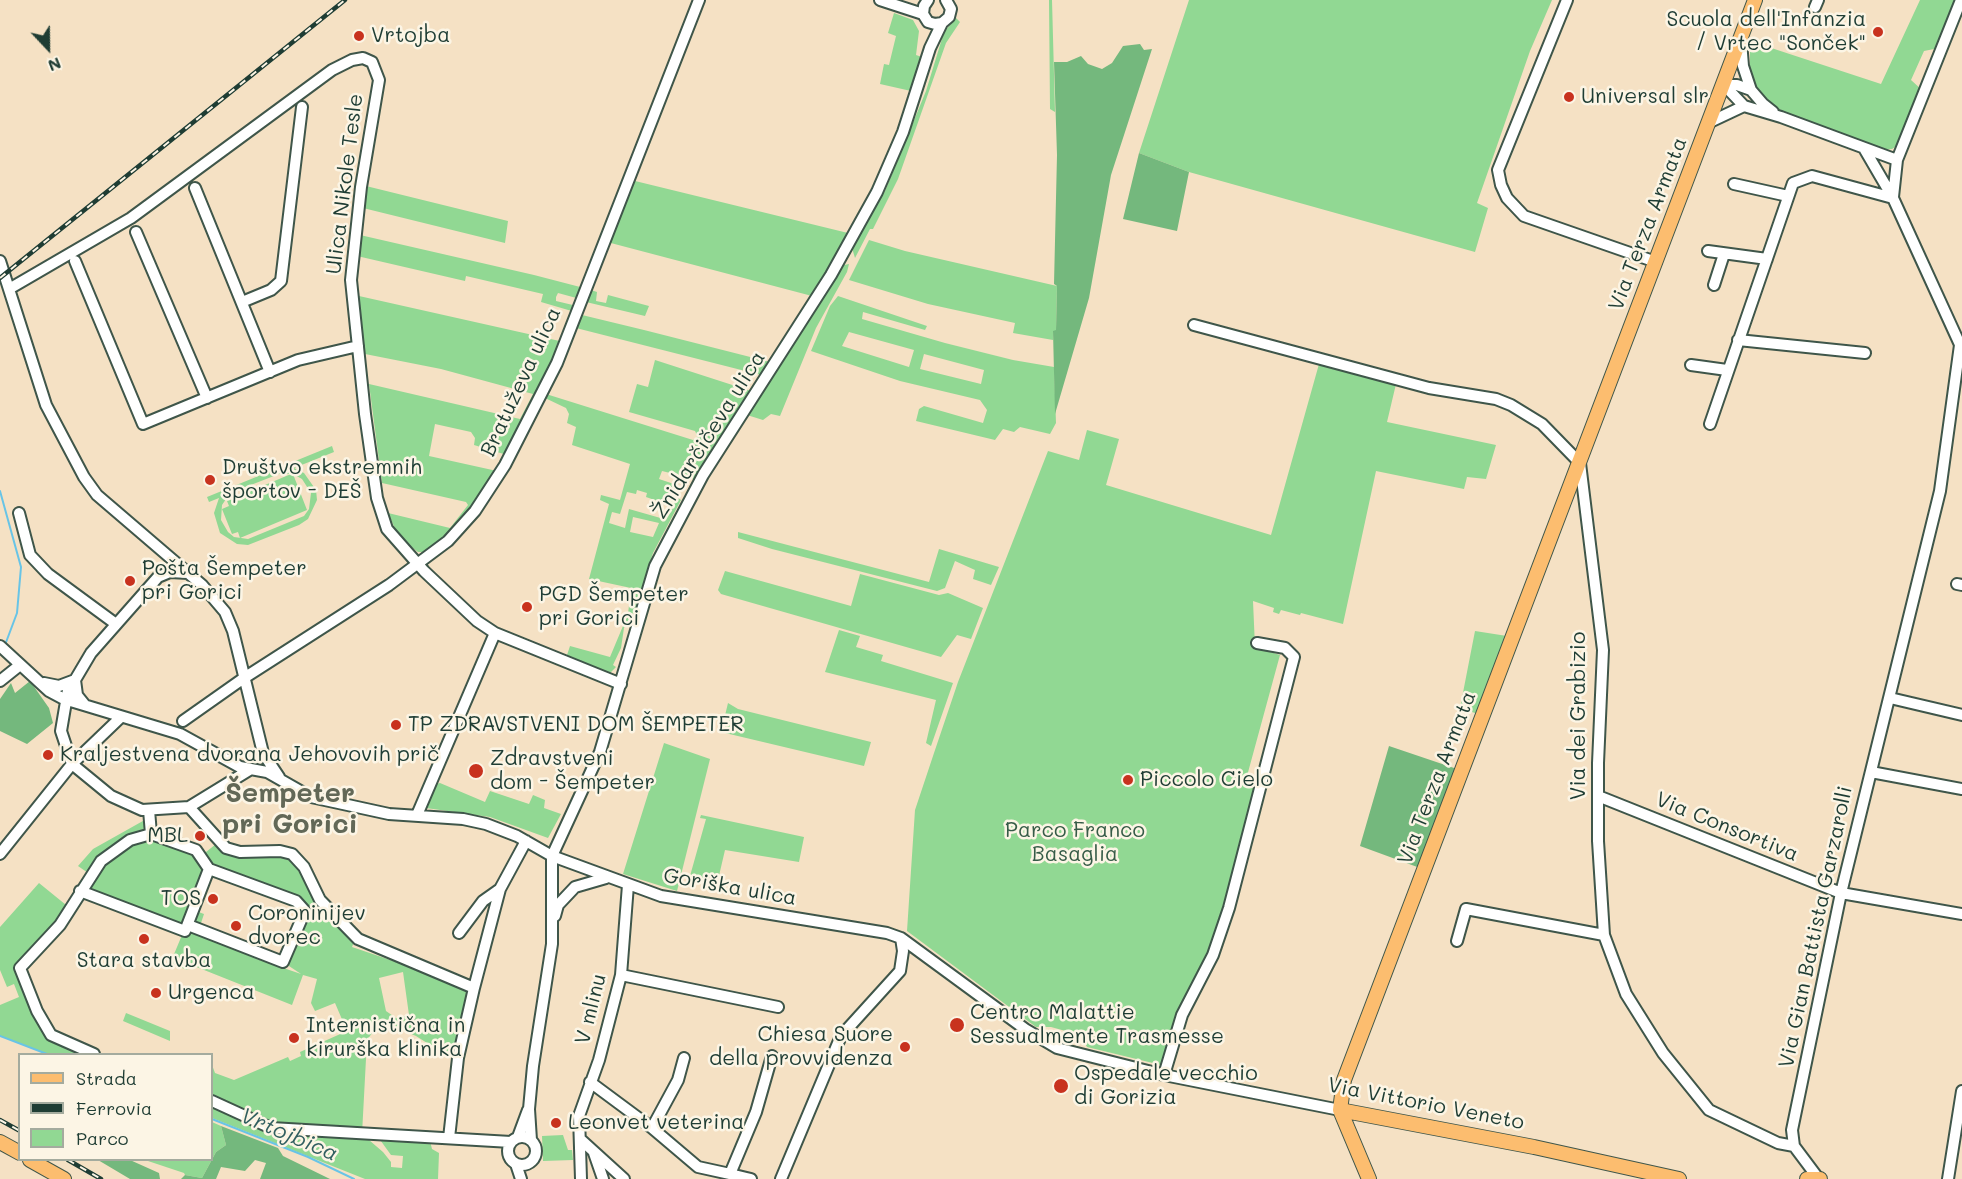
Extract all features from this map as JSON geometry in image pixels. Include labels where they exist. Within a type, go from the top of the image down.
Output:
[{"type":"main road","name":"Via Terza Armata","points":[[1340,1110],[1344,1080],[1755,0]]},
{"type":"main road","points":[[1340,1110],[1369,1179]]},
{"type":"main road","name":"Via Vittorio Veneto","points":[[1340,1110],[1534,1147],[1679,1179]]},
{"type":"main road","points":[[0,1142],[18,1152]]},
{"type":"main road","points":[[32,1161],[64,1179]]},
{"type":"street","name":"Bratuževa ulica","points":[[183,721],[244,678],[389,585],[448,541],[475,511],[505,465],[552,373],[699,0]]},
{"type":"street","name":"Žnidarčičeva ulica","points":[[880,0],[898,4],[942,23]]},
{"type":"street","name":"Žnidarčičeva ulica","points":[[552,856],[600,752],[655,566],[676,522],[831,275],[878,192],[903,132],[930,48],[942,23],[951,13],[947,0]]},
{"type":"street","points":[[1567,0],[1498,170],[1501,185],[1515,208],[1524,216],[1656,262]]},
{"type":"street","points":[[1893,198],[1897,160],[1961,0]]},
{"type":"street","name":"Žnidarčičeva ulica","points":[[898,4],[927,1],[926,18],[930,48]]},
{"type":"street","points":[[1741,39],[1743,66],[1751,90],[1763,104],[1781,117]]},
{"type":"street","name":"Ulica Nikole Tesle","points":[[9,288],[131,218],[332,70],[352,60],[363,58],[372,62],[379,80],[354,233],[352,289],[377,498],[387,529],[417,564],[477,621],[495,633],[621,684]]},
{"type":"street","points":[[1724,85],[1737,85],[1751,90]]},
{"type":"street","points":[[1724,85],[1744,106],[1781,117],[1897,160]]},
{"type":"street","points":[[1710,122],[1744,106]]},
{"type":"street","points":[[242,302],[271,290],[281,281],[302,108]]},
{"type":"street","points":[[1865,150],[1893,198],[1961,347]]},
{"type":"street","points":[[1710,424],[1793,183],[1812,176],[1893,198]]},
{"type":"street","points":[[1734,184],[1788,196]]},
{"type":"street","points":[[195,188],[270,372]]},
{"type":"street","points":[[136,232],[207,398]]},
{"type":"street","points":[[1708,251],[1767,259]]},
{"type":"street","points":[[1714,285],[1724,254]]},
{"type":"street","points":[[0,261],[46,405],[73,458],[97,495],[188,573],[214,597],[225,612],[233,631],[263,753],[284,782]]},
{"type":"street","points":[[75,261],[142,424],[313,356],[358,346]]},
{"type":"street","points":[[1949,319],[1962,332]]},
{"type":"street","points":[[1194,324],[1429,388],[1496,399],[1519,409],[1542,424],[1580,463]]},
{"type":"street","points":[[1738,340],[1865,353]]},
{"type":"street","name":"Via Gian Battista Garzarolli","points":[[1794,1146],[1792,1130],[1841,893],[1940,491],[1954,395],[1960,379],[1961,347]]},
{"type":"street","points":[[1691,365],[1727,370]]},
{"type":"street","name":"Via dei Grabizio","points":[[1580,463],[1603,650],[1598,796],[1604,935],[1626,994],[1663,1053],[1709,1110],[1778,1143],[1794,1146]]},
{"type":"street","points":[[19,513],[30,555],[48,574],[116,624]]},
{"type":"street","points":[[157,547],[161,565],[158,577]]},
{"type":"street","points":[[188,573],[170,572],[158,577],[91,653],[72,682],[64,699],[61,731],[72,764],[111,796],[142,810],[152,810],[189,807],[259,765],[263,753]]},
{"type":"street","points":[[417,815],[495,633]]},
{"type":"street","points":[[1164,1075],[1182,1016],[1213,955],[1229,908],[1294,657],[1284,648],[1257,643]]},
{"type":"street","name":"Goriška ulica","points":[[0,646],[40,682],[64,699],[180,734],[240,767],[267,772],[297,791],[327,801],[389,814],[417,815],[486,824],[526,841],[552,856],[661,896],[887,933],[902,939]]},
{"type":"street","points":[[0,681],[20,665]]},
{"type":"street","points":[[40,682],[56,687],[72,682]]},
{"type":"street","points":[[72,682],[77,695],[85,705]]},
{"type":"street","points":[[1890,698],[1962,716]]},
{"type":"street","points":[[0,854],[72,764],[121,717]]},
{"type":"street","points":[[1871,772],[1962,789]]},
{"type":"street","name":"Via Consortiva","points":[[1598,796],[1841,893],[1962,914]]},
{"type":"street","points":[[189,807],[226,848],[240,852],[280,850],[292,854],[304,867],[320,900],[358,939],[474,988]]},
{"type":"street","points":[[151,834],[152,810]]},
{"type":"street","points":[[92,1053],[51,1035],[37,1011],[20,968],[60,925],[101,861],[130,840],[151,834],[196,850],[209,869],[296,901],[305,911],[284,962],[188,925]]},
{"type":"street","points":[[449,1138],[458,1059],[474,988],[500,889],[526,841]]},
{"type":"street","points":[[523,1179],[528,1164],[536,1155],[536,1146],[531,1140],[529,1109],[553,921],[552,856]]},
{"type":"street","points":[[80,891],[185,931],[209,869]]},
{"type":"street","points":[[553,921],[558,905],[575,887],[609,877]]},
{"type":"street","name":"V mlinu","points":[[581,1179],[579,1116],[599,1059],[621,975],[628,885]]},
{"type":"street","points":[[459,933],[483,901],[500,889]]},
{"type":"street","points":[[1457,941],[1466,909],[1604,935]]},
{"type":"street","points":[[781,1179],[841,1036],[900,971],[902,939]]},
{"type":"street","name":"Via Vittorio Veneto","points":[[902,939],[1025,1029],[1057,1048],[1164,1075],[1340,1110]]},
{"type":"street","points":[[621,975],[778,1007]]},
{"type":"street","points":[[730,1174],[756,1112],[772,1056]]},
{"type":"street","points":[[652,1128],[678,1080],[684,1058]]},
{"type":"street","points":[[590,1082],[652,1128],[698,1167],[752,1179]]},
{"type":"street","points":[[1948,1179],[1959,1129],[1962,1091]]},
{"type":"street","points":[[213,1101],[270,1128],[480,1140],[531,1140]]},
{"type":"street","points":[[508,1154],[529,1109]]},
{"type":"street","points":[[580,1139],[624,1179]]},
{"type":"street","points":[[480,1140],[508,1154],[523,1179]]},
{"type":"street","points":[[1794,1146],[1812,1179]]},
{"type":"street","points":[[594,1153],[603,1179]]},
{"type":"street","points":[[516,1164],[528,1164]]},
{"type":"green space","points":[[1049,0],[1052,0],[1055,112],[1050,109]]},
{"type":"green space","points":[[1189,0],[1552,0],[1530,51],[1477,203],[1488,208],[1475,252],[1189,172],[1139,153]]},
{"type":"green space","points":[[1920,0],[1957,0],[1939,48],[1924,51],[1911,80],[1922,90],[1900,144],[1892,149],[1883,150],[1780,112],[1759,92],[1750,74],[1750,41],[1881,84]]},
{"type":"green space","points":[[894,13],[913,20],[919,31],[916,55],[922,57],[911,91],[880,84],[884,64],[889,65],[896,36],[888,33]]},
{"type":"green space","points":[[956,18],[960,22],[946,43],[898,179],[873,229],[870,229],[855,258],[852,248],[885,191],[926,91],[944,32]]},
{"type":"green space","points":[[1140,44],[1144,50],[1152,49],[1111,175],[1089,298],[1055,414],[1053,331],[1056,330],[1057,286],[1054,284],[1057,155],[1054,62],[1067,62],[1081,56],[1088,64],[1102,69],[1112,63],[1123,46]]},
{"type":"green space","points":[[1139,153],[1189,172],[1177,231],[1123,219]]},
{"type":"green space","points":[[631,180],[848,233],[812,296],[607,242]]},
{"type":"green space","points":[[366,186],[508,221],[505,243],[363,208]]},
{"type":"green space","points":[[360,235],[584,288],[580,299],[558,293],[556,297],[556,301],[577,306],[575,312],[541,302],[543,294],[466,276],[465,281],[357,256]]},
{"type":"green space","points":[[869,240],[905,251],[1057,286],[1056,331],[1053,332],[1053,340],[1013,333],[1015,323],[928,304],[849,280]]},
{"type":"green space","points":[[849,264],[847,272],[816,328],[780,416],[771,414],[763,420],[747,415],[844,265]]},
{"type":"green space","points":[[591,290],[597,292],[596,301],[606,303],[608,295],[649,306],[645,316],[586,302]]},
{"type":"green space","points":[[359,296],[564,342],[507,455],[474,445],[475,438],[471,432],[435,424],[429,456],[497,471],[460,521],[438,543],[423,552],[418,552],[405,542],[397,533],[388,513],[450,528],[468,505],[466,502],[382,483],[369,384],[520,419],[533,394],[441,369],[365,354]]},
{"type":"green space","points":[[838,296],[927,326],[925,330],[863,312],[862,319],[1013,360],[1054,367],[1056,423],[1050,434],[1020,427],[1014,432],[1003,429],[995,440],[916,421],[919,409],[924,406],[983,423],[987,410],[980,400],[900,381],[811,351],[830,306]],"holes":[[[849,332],[914,350],[909,367],[842,346]],[[924,354],[984,370],[981,384],[920,369]]]},
{"type":"green space","points":[[582,315],[770,362],[761,375],[576,328]]},
{"type":"green space","points":[[655,360],[751,391],[694,479],[662,471],[659,479],[677,485],[675,496],[681,500],[653,553],[635,609],[624,628],[621,648],[613,665],[616,667],[609,674],[567,655],[570,646],[610,657],[628,614],[631,588],[589,579],[609,504],[600,500],[601,495],[620,500],[630,464],[572,445],[576,427],[567,423],[569,414],[566,408],[545,398],[546,394],[693,440],[698,437],[695,431],[629,412],[637,384],[648,387]],"holes":[[[637,490],[647,493],[646,497],[669,505],[664,519],[629,509],[625,528],[609,523],[612,512],[620,514],[627,492],[636,494]],[[633,517],[659,523],[653,537],[630,532]]]},
{"type":"green space","name":"Parco Franco Basaglia","points":[[1319,364],[1396,384],[1387,422],[1496,445],[1486,479],[1467,477],[1464,489],[1376,471],[1343,624],[1301,613],[1300,615],[1281,610],[1279,614],[1273,612],[1274,608],[1253,601],[1255,647],[1280,655],[1247,776],[1259,780],[1216,939],[1178,1009],[1161,1065],[1087,1047],[1080,1035],[1051,1027],[1036,1027],[907,931],[915,810],[958,682],[1048,451],[1079,460],[1087,430],[1119,439],[1106,485],[1271,535]]},
{"type":"green space","points":[[332,446],[334,452],[294,468],[304,473],[316,490],[317,500],[308,519],[299,525],[248,545],[237,544],[220,533],[214,513],[219,498],[209,502],[207,497]],"holes":[[[279,474],[291,474],[227,501],[229,506],[222,509],[232,534],[238,532],[240,538],[234,537],[221,520],[222,505],[226,499],[238,490]],[[293,474],[302,479],[311,493],[309,509],[304,516],[248,539],[240,538],[307,510]]]},
{"type":"green space","points":[[738,532],[929,582],[939,549],[999,567],[991,585],[973,579],[975,570],[955,561],[945,588],[937,591],[772,549],[738,538]]},
{"type":"green space","points":[[725,571],[851,606],[860,574],[939,595],[948,593],[983,608],[971,639],[957,635],[941,657],[721,594],[718,590]]},
{"type":"green space","points":[[839,630],[860,636],[856,647],[883,655],[881,661],[953,683],[931,746],[926,743],[936,700],[825,672]]},
{"type":"green space","points":[[1475,631],[1507,636],[1478,714],[1460,708]]},
{"type":"green space","points":[[30,681],[49,708],[53,723],[27,744],[0,731],[0,699],[11,683],[15,693]]},
{"type":"green space","points":[[728,703],[738,709],[871,742],[864,766],[721,732]]},
{"type":"green space","points":[[664,743],[710,759],[677,891],[623,874]]},
{"type":"green space","points":[[1389,746],[1457,769],[1420,868],[1360,846]]},
{"type":"green space","points":[[440,783],[485,802],[490,791],[529,804],[533,795],[545,800],[544,808],[561,814],[548,838],[490,817],[426,808],[436,784]]},
{"type":"green space","points":[[701,815],[804,837],[799,862],[725,850],[718,880],[690,876],[706,819],[700,818]]},
{"type":"green space","points":[[150,817],[151,834],[201,856],[216,844],[292,854],[317,895],[356,937],[352,947],[473,988],[458,1057],[446,1055],[416,1036],[381,1021],[367,1040],[362,1134],[383,1152],[391,1162],[391,1167],[402,1168],[403,1156],[391,1155],[378,1137],[430,1141],[432,1149],[439,1153],[438,1179],[365,1179],[213,1118],[213,1068],[215,1073],[234,1080],[288,1057],[290,1061],[301,1056],[300,1052],[347,1031],[335,1003],[315,1011],[311,1003],[317,979],[303,975],[292,1005],[189,964],[187,970],[168,962],[172,959],[182,935],[80,891],[91,875],[78,866],[93,849]],"holes":[[[209,870],[296,901],[305,911],[283,962],[301,974],[257,959],[251,949],[199,929],[204,914],[196,911]],[[403,972],[409,1015],[396,1018],[386,1011],[379,978]]]},
{"type":"green space","points":[[39,883],[71,909],[20,968],[51,1035],[92,1053],[44,1053],[0,1036],[0,1005],[19,997],[14,984],[7,987],[0,970],[0,927]]},
{"type":"green space","points":[[126,1013],[170,1031],[170,1041],[123,1021]]},
{"type":"green space","points":[[213,1122],[221,1126],[226,1145],[213,1157]]},
{"type":"green space","points":[[221,1126],[278,1148],[283,1156],[330,1179],[260,1179],[266,1163],[255,1160],[245,1171],[221,1167],[216,1179],[181,1179],[185,1175],[202,1178],[216,1152],[226,1145]]},
{"type":"green space","points":[[563,1135],[568,1150],[572,1150],[573,1160],[543,1161],[542,1136]]},
{"type":"green space","points":[[100,1161],[132,1161],[159,1173],[160,1179],[130,1179]]},
{"type":"green space","points":[[148,1161],[211,1161],[202,1178]]},
{"type":"waterway","name":"Vrtojbica","points":[[0,491],[21,567],[17,613],[5,645]]},
{"type":"waterway","name":"Vrtojbica","points":[[0,1036],[44,1053]]},
{"type":"waterway","name":"Vrtojbica","points":[[213,1119],[308,1157],[354,1179]]},
{"type":"railway","points":[[0,278],[345,0]]},
{"type":"railway","points":[[0,1120],[18,1130]]},
{"type":"railway","points":[[70,1161],[101,1179]]},
{"type":"place","name":"Scuola dell'Infanzia / Vrtec \"Sonček\"","points":[[1878,32]]},
{"type":"place","name":"Vrtojba","points":[[359,36]]},
{"type":"place","name":"Universal slr","points":[[1569,97]]},
{"type":"place","name":"Društvo ekstremnih športov - DEŠ","points":[[210,480]]},
{"type":"place","name":"Pošta Šempeter pri Gorici","points":[[130,581]]},
{"type":"place","name":"PGD Šempeter pri Gorici","points":[[527,607]]},
{"type":"place","name":"TP ZDRAVSTVENI DOM ŠEMPETER","points":[[396,725]]},
{"type":"place","name":"Kraljestvena dvorana Jehovovih prič","points":[[48,755]]},
{"type":"place","name":"Zdravstveni dom - Šempeter","points":[[476,771]]},
{"type":"place","name":"Piccolo Cielo","points":[[1128,780]]},
{"type":"place","name":"MBL","points":[[200,836]]},
{"type":"place","name":"TOS","points":[[213,899]]},
{"type":"place","name":"Coroninijev dvorec","points":[[236,926]]},
{"type":"place","name":"Stara stavba","points":[[144,939]]},
{"type":"place","name":"Urgenca","points":[[156,993]]},
{"type":"place","name":"Centro Malattie Sessualmente Trasmesse","points":[[957,1025]]},
{"type":"place","name":"Internistična in kirurška klinika","points":[[294,1038]]},
{"type":"place","name":"Chiesa Suore della provvidenza","points":[[905,1047]]},
{"type":"place","name":"Ospedale vecchio di Gorizia","points":[[1061,1086]]},
{"type":"place","name":"Leonvet veterina","points":[[556,1123]]},
{"type":"district","name":"Šempeter pri Gorici","points":[[290,810]]}]
